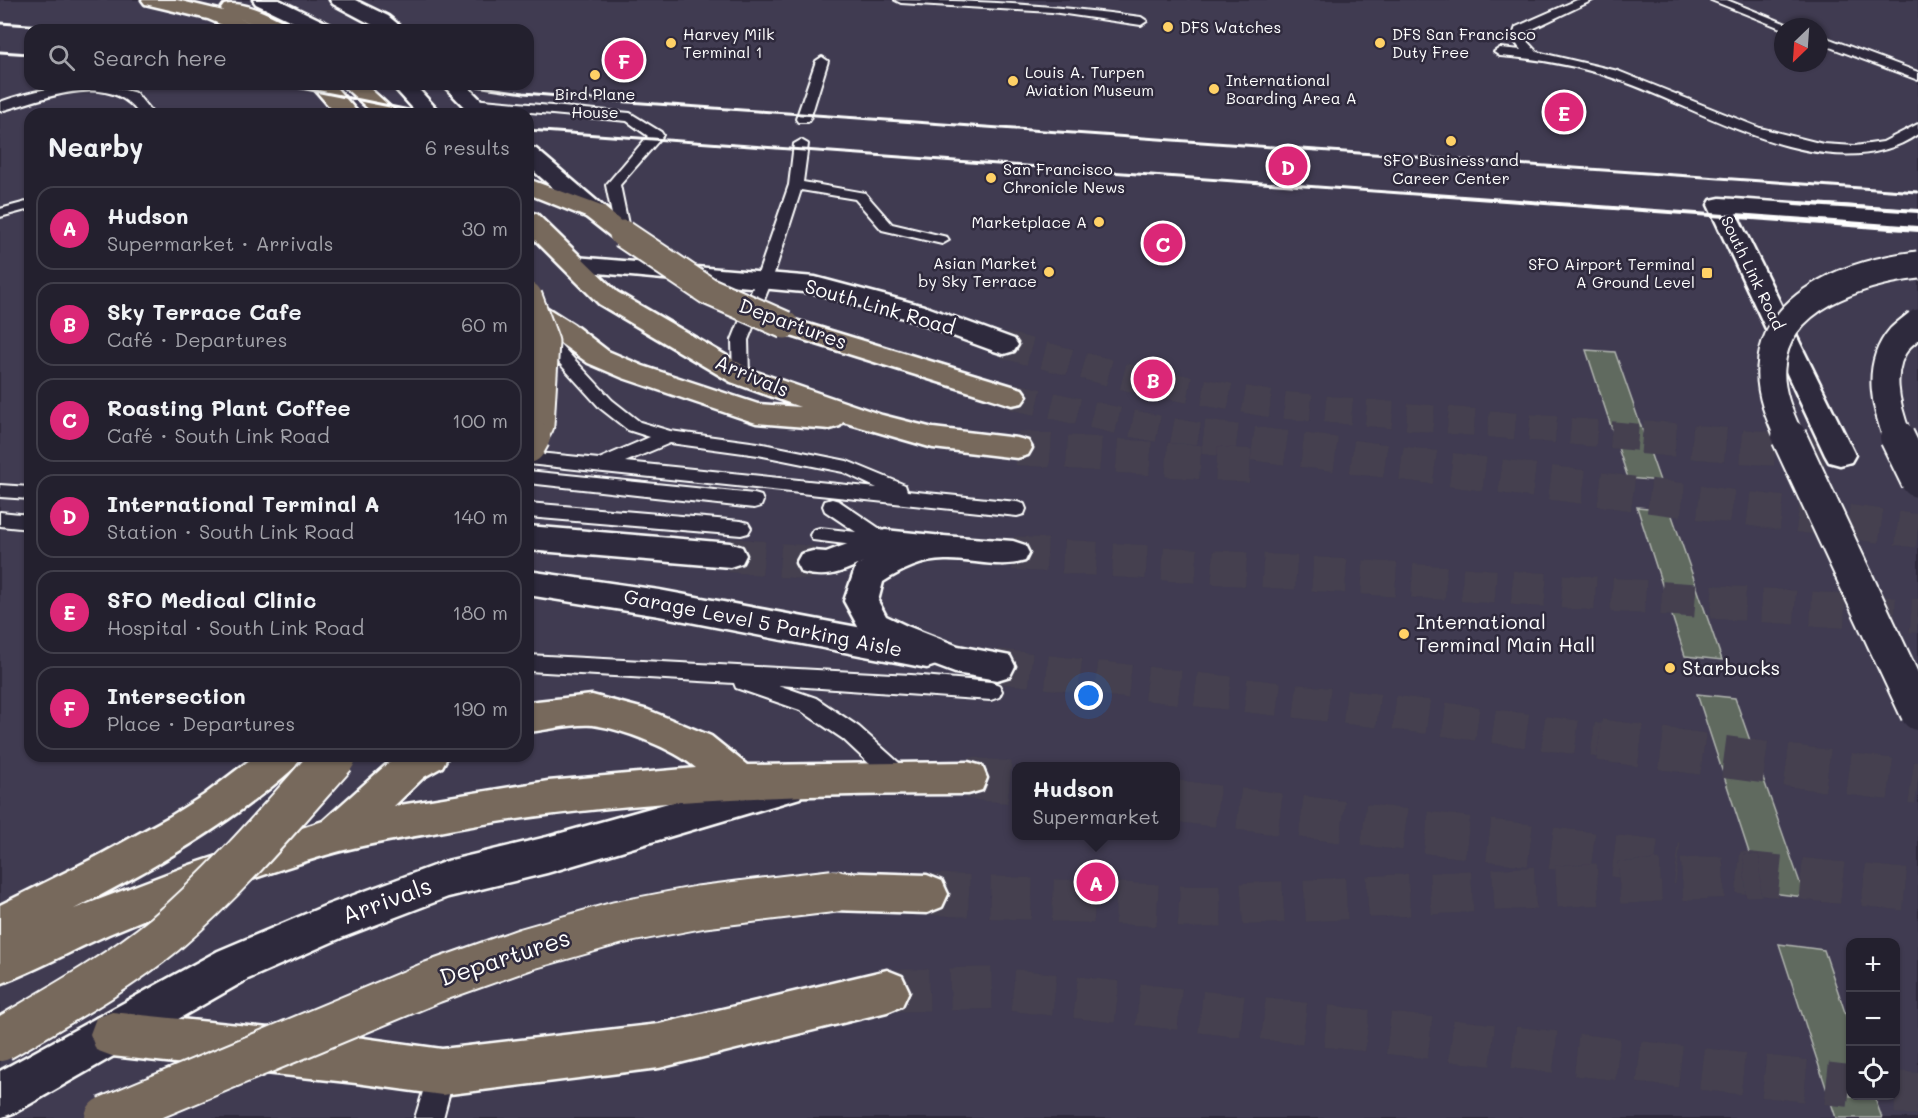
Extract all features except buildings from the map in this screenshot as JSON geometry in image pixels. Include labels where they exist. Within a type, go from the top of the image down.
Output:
[{"type":"main road","points":[[152,0],[216,15],[238,24]]},
{"type":"main road","points":[[198,0],[256,16],[273,24]]},
{"type":"main road","points":[[263,0],[313,24]]},
{"type":"main road","points":[[340,0],[387,24]]},
{"type":"main road","points":[[326,90],[343,108]]},
{"type":"main road","points":[[359,90],[380,108]]},
{"type":"main road","points":[[408,90],[424,108]]},
{"type":"main road","points":[[459,90],[477,108]]},
{"type":"main road","name":"Departures","points":[[534,159],[623,234],[708,291],[785,325],[1012,396]]},
{"type":"main road","name":"Departures","points":[[534,188],[595,212]]},
{"type":"main road","name":"South Link Road","points":[[1840,455],[1720,205],[1918,219]]},
{"type":"main road","name":"Arrivals","points":[[534,225],[608,298],[741,376],[873,422],[933,438],[1017,448]]},
{"type":"main road","name":"South Link Road","points":[[575,265],[815,285],[914,312],[1004,345]]},
{"type":"main road","points":[[1918,266],[1896,267],[1853,279],[1805,305],[1789,320],[1780,336],[1772,358],[1771,372],[1773,394],[1784,426],[1918,713]]},
{"type":"main road","points":[[534,312],[545,342],[540,425],[534,436]]},
{"type":"main road","points":[[534,312],[563,330],[598,357],[633,372],[756,413],[873,422]]},
{"type":"main road","points":[[1918,323],[1895,346],[1884,369],[1886,408],[1894,434],[1918,480]]},
{"type":"main road","points":[[534,538],[736,542]]},
{"type":"main road","points":[[816,549],[828,564],[885,542],[1013,553]]},
{"type":"main road","points":[[943,548],[896,558],[868,575],[861,601],[874,625],[955,659]]},
{"type":"main road","name":"Garage Level 5 Parking Aisle","points":[[534,583],[659,603],[955,659],[994,678]]},
{"type":"main road","points":[[534,716],[592,711],[635,721],[698,747],[741,783]]},
{"type":"main road","points":[[0,926],[134,858],[210,813],[274,762]]},
{"type":"main road","points":[[0,1040],[91,986],[163,934],[228,877],[330,762]]},
{"type":"main road","points":[[335,835],[418,762]]},
{"type":"main road","name":"Arrivals","points":[[0,964],[40,944],[201,879],[335,835],[456,811],[574,794],[690,784],[899,777],[968,778]]},
{"type":"main road","name":"Arrivals","points":[[0,1096],[233,965],[327,924],[447,879],[547,855],[805,780]]},
{"type":"main road","name":"Departures","points":[[106,1118],[433,982],[526,948],[617,923],[690,909],[833,891],[927,894]]},
{"type":"main road","points":[[112,1034],[356,1060],[442,1072],[659,1046],[887,991]]},
{"type":"lane","points":[[901,0],[1052,9],[1141,21]]},
{"type":"lane","points":[[1533,55],[1518,38],[1520,30],[1587,0]]},
{"type":"lane","points":[[1717,0],[1774,22]]},
{"type":"lane","points":[[1828,42],[1918,76]]},
{"type":"lane","points":[[1500,52],[1571,61],[1626,78],[1748,127],[1812,147],[1875,148],[1896,142],[1918,128]]},
{"type":"lane","points":[[804,119],[822,61]]},
{"type":"lane","points":[[0,107],[18,99],[54,90]]},
{"type":"lane","points":[[110,90],[132,96],[141,108]]},
{"type":"lane","points":[[534,112],[630,117],[656,135],[613,185],[623,234]]},
{"type":"lane","points":[[741,376],[740,340],[764,280],[796,185],[801,144]]},
{"type":"lane","points":[[796,185],[860,196],[886,227],[942,240]]},
{"type":"lane","points":[[0,213],[24,207]]},
{"type":"lane","points":[[534,326],[606,404],[634,426],[669,437],[758,449],[847,467],[914,498]]},
{"type":"lane","points":[[604,464],[669,437]]},
{"type":"lane","points":[[534,458],[1017,509]]},
{"type":"lane","points":[[534,478],[754,501]]},
{"type":"lane","points":[[0,491],[24,493]]},
{"type":"lane","points":[[832,506],[885,542]]},
{"type":"lane","points":[[534,511],[736,542]]},
{"type":"lane","points":[[0,519],[24,521]]},
{"type":"lane","points":[[534,663],[911,684],[994,678]]},
{"type":"lane","points":[[725,675],[808,704],[851,733],[899,777]]},
{"type":"lane","points":[[429,1118],[442,1072]]},
{"type":"shaded area","points":[[0,0],[1918,0],[1918,1118],[0,1118]]},
{"type":"shaded area","points":[[1586,350],[1615,352],[1660,481],[1628,478]]},
{"type":"shaded area","points":[[1637,507],[1670,510],[1722,660],[1685,656]]},
{"type":"shaded area","points":[[1697,694],[1735,698],[1805,897],[1762,892]]},
{"type":"shaded area","points":[[1779,944],[1824,950],[1846,1015],[1846,1100],[1875,1100],[1882,1118],[1836,1118]]},
{"type":"tunnel","points":[[1004,345],[1142,381],[1270,404],[1658,439]]},
{"type":"tunnel","points":[[1012,396],[1119,421],[1211,439]]},
{"type":"tunnel","points":[[1203,437],[1918,531]]},
{"type":"tunnel","points":[[1642,437],[1840,455]]},
{"type":"tunnel","points":[[1017,448],[1261,467]]},
{"type":"tunnel","points":[[1013,553],[1918,616]]},
{"type":"tunnel","points":[[730,555],[813,563]]},
{"type":"tunnel","points":[[997,666],[1398,713],[1610,742]]},
{"type":"tunnel","points":[[1599,740],[1918,783]]},
{"type":"tunnel","points":[[968,778],[1012,783]]},
{"type":"tunnel","points":[[1180,802],[1678,864]]},
{"type":"tunnel","points":[[1738,872],[1918,891]]},
{"type":"tunnel","points":[[927,894],[1193,907],[1760,875]]},
{"type":"tunnel","points":[[887,991],[995,988],[1846,1086]]},
{"type":"tunnel","points":[[1900,1092],[1918,1094]]},
{"type":"railway","points":[[0,23],[24,25]]},
{"type":"railway","points":[[0,52],[24,54]]},
{"type":"railway","points":[[311,90],[399,108]]},
{"type":"railway","points":[[503,90],[628,102],[1918,192]]},
{"type":"railway","points":[[534,130],[1442,196]]},
{"type":"railway","points":[[1421,194],[1918,230]]},
{"type":"railway","points":[[1794,203],[1918,211]]},
{"type":"place","name":"DFS Watches","points":[[1168,27]]},
{"type":"place","name":"Harvey Milk Terminal 1","points":[[671,43]]},
{"type":"place","name":"DFS San Francisco Duty Free","points":[[1380,43]]},
{"type":"place","name":"Intersection","points":[[624,60]]},
{"type":"place","name":"Bird Plane House","points":[[595,75]]},
{"type":"place","name":"Louis A. Turpen Aviation Museum","points":[[1013,81]]},
{"type":"place","name":"International Boarding Area A","points":[[1214,89]]},
{"type":"place","name":"SFO Medical Clinic","points":[[1564,112]]},
{"type":"place","name":"SFO Business and Career Center","points":[[1451,141]]},
{"type":"place","name":"International Terminal A","points":[[1288,166]]},
{"type":"place","name":"San Francisco Chronicle News","points":[[991,178]]},
{"type":"place","name":"Marketplace A","points":[[1099,222]]},
{"type":"place","name":"Roasting Plant Coffee","points":[[1163,243]]},
{"type":"place","name":"Asian Market by Sky Terrace","points":[[1049,272]]},
{"type":"place","name":"SFO Airport Terminal A Ground Level","points":[[1707,273]]},
{"type":"place","name":"Sky Terrace Cafe","points":[[1153,379]]},
{"type":"place","name":"International Terminal Main Hall","points":[[1404,634]]},
{"type":"place","name":"Starbucks","points":[[1670,668]]},
{"type":"place","name":"Hudson","points":[[1096,882]]}]
